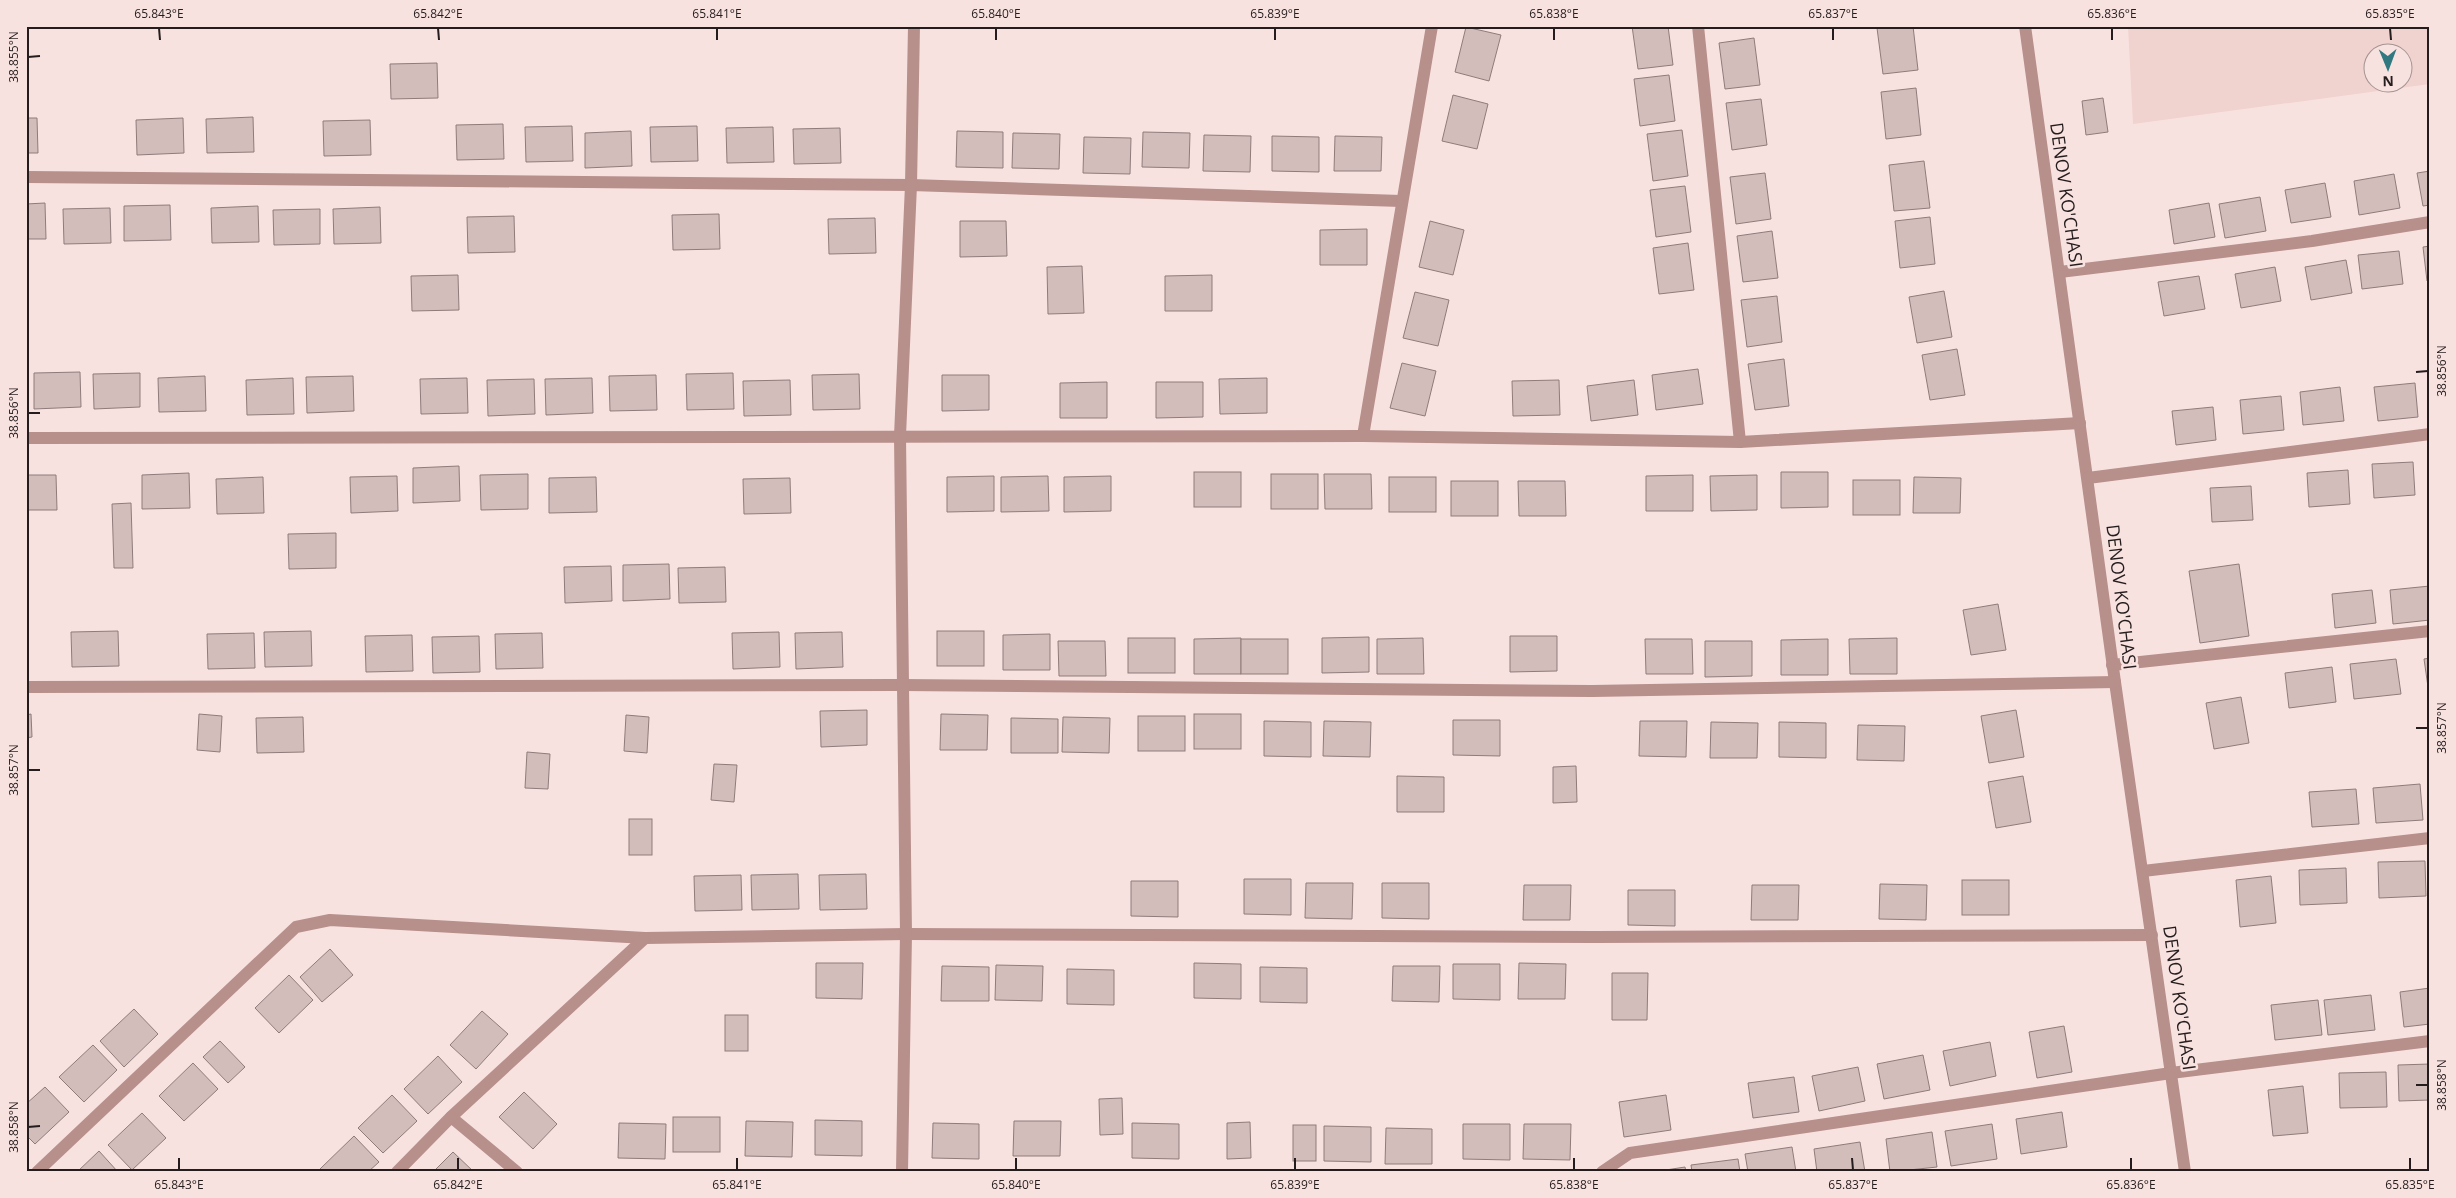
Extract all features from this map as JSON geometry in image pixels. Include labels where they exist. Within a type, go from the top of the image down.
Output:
[{"type":"street","points":[[902,1172],[906,934],[900,436],[911,185],[914,26]]},
{"type":"street","points":[[1364,436],[1401,201],[1432,26]]},
{"type":"street","points":[[1698,26],[1740,442]]},
{"type":"street","name":"DENOV KO'CHASI","points":[[2025,26],[2112,665],[2185,1172]]},
{"type":"street","points":[[26,177],[911,185],[1401,201]]},
{"type":"street","points":[[2060,272],[2312,241],[2430,222]]},
{"type":"street","points":[[26,438],[1364,436],[1740,442],[2080,423]]},
{"type":"street","points":[[2088,478],[2430,434]]},
{"type":"street","points":[[2112,665],[2430,632]]},
{"type":"street","points":[[26,687],[902,685],[1592,691],[2115,682]]},
{"type":"street","points":[[2143,871],[2430,838]]},
{"type":"street","points":[[37,1172],[296,926],[330,920],[645,938],[906,934],[1564,937],[2152,935]]},
{"type":"street","points":[[396,1172],[451,1117],[645,938]]},
{"type":"street","points":[[1602,1172],[1630,1153],[2171,1073],[2430,1041]]},
{"type":"street","points":[[451,1117],[517,1172]]},
{"type":"shaded area","points":[[2128,26],[2430,26],[2430,84],[2414,86],[2414,42],[2364,42],[2364,92],[2371,92],[2133,124]]},
{"type":"building","points":[[155,26],[202,26],[202,27],[155,28]]},
{"type":"building","points":[[1632,26],[1668,26],[1673,65],[1638,69]]},
{"type":"building","points":[[1913,26],[1918,70],[1883,74],[1877,28]]},
{"type":"building","points":[[1466,27],[1501,35],[1489,81],[1455,72]]},
{"type":"building","points":[[1754,38],[1760,85],[1725,89],[1719,43]]},
{"type":"building","points":[[437,63],[438,98],[391,99],[390,64]]},
{"type":"building","points":[[1669,75],[1675,121],[1640,126],[1634,79]]},
{"type":"building","points":[[1916,88],[1921,135],[1886,139],[1881,92]]},
{"type":"building","points":[[1453,95],[1488,104],[1477,149],[1442,141]]},
{"type":"building","points":[[2103,98],[2108,132],[2086,135],[2082,101]]},
{"type":"building","points":[[1761,99],[1767,145],[1732,150],[1726,103]]},
{"type":"building","points":[[253,117],[254,152],[207,153],[206,119]]},
{"type":"building","points":[[26,118],[37,118],[38,153],[26,153]]},
{"type":"building","points":[[183,118],[184,153],[137,155],[136,120]]},
{"type":"building","points":[[370,120],[371,155],[324,156],[323,121]]},
{"type":"building","points":[[503,124],[504,159],[457,160],[456,125]]},
{"type":"building","points":[[572,126],[573,161],[526,162],[525,127]]},
{"type":"building","points":[[697,126],[698,161],[651,162],[650,127]]},
{"type":"building","points":[[773,127],[774,162],[727,163],[726,128]]},
{"type":"building","points":[[840,128],[841,163],[794,164],[793,129]]},
{"type":"building","points":[[1682,130],[1688,176],[1653,181],[1647,134]]},
{"type":"building","points":[[631,131],[632,166],[585,168],[585,133]]},
{"type":"building","points":[[957,131],[1003,132],[1003,168],[956,167]]},
{"type":"building","points":[[1143,132],[1190,133],[1189,168],[1142,167]]},
{"type":"building","points":[[1013,133],[1060,134],[1059,169],[1012,168]]},
{"type":"building","points":[[1204,135],[1251,136],[1250,172],[1203,171]]},
{"type":"building","points":[[1272,136],[1319,137],[1319,172],[1272,171]]},
{"type":"building","points":[[1335,136],[1382,137],[1381,171],[1334,171]]},
{"type":"building","points":[[1084,137],[1131,138],[1130,174],[1083,173]]},
{"type":"building","points":[[1924,161],[1930,208],[1894,211],[1889,165]]},
{"type":"building","points":[[2430,171],[2430,205],[2423,206],[2417,173]]},
{"type":"building","points":[[1765,173],[1771,219],[1736,224],[1730,177]]},
{"type":"building","points":[[2394,174],[2400,208],[2359,215],[2354,181]]},
{"type":"building","points":[[2325,183],[2331,217],[2291,223],[2285,190]]},
{"type":"building","points":[[1685,186],[1691,232],[1656,237],[1650,190]]},
{"type":"building","points":[[2260,197],[2266,231],[2225,238],[2219,204]]},
{"type":"building","points":[[45,203],[46,239],[26,239],[26,204]]},
{"type":"building","points":[[2209,203],[2215,237],[2174,244],[2169,210]]},
{"type":"building","points":[[170,205],[171,240],[124,241],[124,206]]},
{"type":"building","points":[[258,206],[259,242],[212,243],[211,208]]},
{"type":"building","points":[[380,207],[381,243],[334,244],[333,209]]},
{"type":"building","points":[[110,208],[111,243],[64,244],[63,209]]},
{"type":"building","points":[[320,209],[320,244],[274,245],[273,210]]},
{"type":"building","points":[[719,214],[720,249],[673,250],[672,215]]},
{"type":"building","points":[[514,216],[515,252],[468,253],[467,217]]},
{"type":"building","points":[[1930,217],[1935,264],[1900,268],[1895,221]]},
{"type":"building","points":[[875,218],[876,253],[829,254],[828,219]]},
{"type":"building","points":[[960,221],[1006,221],[1007,256],[960,257]]},
{"type":"building","points":[[1430,221],[1464,230],[1453,275],[1419,267]]},
{"type":"building","points":[[1367,229],[1367,265],[1320,265],[1320,230]]},
{"type":"building","points":[[1772,231],[1778,278],[1743,282],[1737,236]]},
{"type":"building","points":[[1688,243],[1694,290],[1659,294],[1653,248]]},
{"type":"building","points":[[2430,246],[2430,280],[2427,281],[2423,247]]},
{"type":"building","points":[[2399,251],[2403,284],[2362,289],[2358,255]]},
{"type":"building","points":[[2346,260],[2352,293],[2311,300],[2305,267]]},
{"type":"building","points":[[1082,266],[1084,313],[1048,314],[1047,267]]},
{"type":"building","points":[[2275,267],[2281,301],[2241,308],[2235,274]]},
{"type":"building","points":[[458,275],[459,310],[412,311],[411,276]]},
{"type":"building","points":[[1212,275],[1212,311],[1165,311],[1165,276]]},
{"type":"building","points":[[2199,276],[2205,309],[2164,316],[2158,282]]},
{"type":"building","points":[[1944,291],[1952,337],[1917,343],[1909,297]]},
{"type":"building","points":[[1415,292],[1449,300],[1438,346],[1403,338]]},
{"type":"building","points":[[1777,296],[1782,342],[1747,347],[1741,300]]},
{"type":"building","points":[[1957,349],[1965,395],[1930,400],[1922,355]]},
{"type":"building","points":[[1784,359],[1789,406],[1755,410],[1748,364]]},
{"type":"building","points":[[1402,363],[1436,371],[1425,416],[1390,408]]},
{"type":"building","points":[[1698,369],[1703,404],[1656,410],[1652,375]]},
{"type":"building","points":[[80,372],[81,407],[34,409],[34,373]]},
{"type":"building","points":[[140,373],[140,407],[94,409],[93,374]]},
{"type":"building","points":[[733,373],[734,409],[687,410],[686,374]]},
{"type":"building","points":[[859,374],[860,409],[813,410],[812,375]]},
{"type":"building","points":[[656,375],[657,410],[610,411],[609,376]]},
{"type":"building","points":[[942,375],[989,375],[989,410],[942,411]]},
{"type":"building","points":[[205,376],[206,411],[159,412],[158,378]]},
{"type":"building","points":[[353,376],[354,411],[307,413],[306,377]]},
{"type":"building","points":[[293,378],[294,414],[247,415],[246,380]]},
{"type":"building","points":[[467,378],[468,413],[421,414],[420,379]]},
{"type":"building","points":[[592,378],[593,413],[546,415],[545,379]]},
{"type":"building","points":[[1267,378],[1267,413],[1220,414],[1219,379]]},
{"type":"building","points":[[534,379],[535,414],[488,416],[487,380]]},
{"type":"building","points":[[790,380],[791,415],[744,416],[743,381]]},
{"type":"building","points":[[1559,380],[1560,415],[1513,416],[1512,381]]},
{"type":"building","points":[[1634,380],[1638,415],[1591,421],[1587,386]]},
{"type":"building","points":[[1107,382],[1107,418],[1060,418],[1060,383]]},
{"type":"building","points":[[1156,382],[1203,382],[1203,417],[1156,418]]},
{"type":"building","points":[[2415,383],[2418,417],[2378,421],[2374,387]]},
{"type":"building","points":[[2340,387],[2344,421],[2303,425],[2300,392]]},
{"type":"building","points":[[2281,396],[2284,430],[2243,434],[2240,400]]},
{"type":"building","points":[[2213,407],[2216,440],[2176,445],[2172,411]]},
{"type":"building","points":[[2413,462],[2415,495],[2374,498],[2372,464]]},
{"type":"building","points":[[459,466],[460,501],[413,503],[413,468]]},
{"type":"building","points":[[2348,470],[2350,504],[2309,507],[2307,473]]},
{"type":"building","points":[[1194,472],[1241,472],[1241,507],[1194,507]]},
{"type":"building","points":[[1781,472],[1828,472],[1828,507],[1781,508]]},
{"type":"building","points":[[189,473],[190,508],[142,509],[142,475]]},
{"type":"building","points":[[528,474],[528,509],[481,510],[480,475]]},
{"type":"building","points":[[1271,474],[1318,474],[1318,509],[1271,509]]},
{"type":"building","points":[[1324,474],[1371,474],[1372,509],[1325,509]]},
{"type":"building","points":[[26,475],[56,475],[57,510],[26,510]]},
{"type":"building","points":[[1693,475],[1693,511],[1646,511],[1646,476]]},
{"type":"building","points":[[1757,475],[1757,510],[1711,511],[1710,476]]},
{"type":"building","points":[[397,476],[398,511],[351,513],[350,477]]},
{"type":"building","points":[[994,476],[994,511],[947,512],[947,477]]},
{"type":"building","points":[[1048,476],[1049,511],[1001,512],[1001,477]]},
{"type":"building","points":[[1111,476],[1111,511],[1064,512],[1064,477]]},
{"type":"building","points":[[263,477],[264,513],[217,514],[216,479]]},
{"type":"building","points":[[596,477],[597,512],[549,513],[549,478]]},
{"type":"building","points":[[1389,477],[1436,477],[1436,512],[1389,512]]},
{"type":"building","points":[[1914,477],[1961,478],[1960,513],[1913,513]]},
{"type":"building","points":[[790,478],[791,513],[744,514],[743,479]]},
{"type":"building","points":[[1853,480],[1900,480],[1900,515],[1853,515]]},
{"type":"building","points":[[1451,481],[1498,481],[1498,516],[1451,516]]},
{"type":"building","points":[[1518,481],[1565,481],[1566,516],[1519,516]]},
{"type":"building","points":[[2251,486],[2253,520],[2212,522],[2210,488]]},
{"type":"building","points":[[131,503],[133,568],[114,568],[112,504]]},
{"type":"building","points":[[336,533],[336,568],[289,569],[288,534]]},
{"type":"building","points":[[669,564],[670,599],[623,601],[623,565]]},
{"type":"building","points":[[2239,564],[2249,636],[2200,643],[2189,571]]},
{"type":"building","points":[[611,566],[612,601],[565,603],[564,567]]},
{"type":"building","points":[[725,567],[726,602],[679,603],[678,568]]},
{"type":"building","points":[[2430,586],[2430,620],[2393,624],[2390,590]]},
{"type":"building","points":[[2372,590],[2376,623],[2335,628],[2332,594]]},
{"type":"building","points":[[1998,604],[2006,650],[1971,655],[1963,610]]},
{"type":"building","points":[[118,631],[119,666],[72,667],[71,632]]},
{"type":"building","points":[[311,631],[312,666],[265,667],[264,632]]},
{"type":"building","points":[[937,631],[984,631],[984,666],[937,666]]},
{"type":"building","points":[[779,632],[780,667],[733,669],[732,633]]},
{"type":"building","points":[[842,632],[843,667],[796,669],[795,633]]},
{"type":"building","points":[[254,633],[255,668],[208,669],[207,634]]},
{"type":"building","points":[[542,633],[543,668],[496,669],[495,634]]},
{"type":"building","points":[[1050,634],[1050,670],[1003,670],[1003,635]]},
{"type":"building","points":[[412,635],[413,671],[366,672],[365,636]]},
{"type":"building","points":[[479,636],[480,672],[433,673],[432,637]]},
{"type":"building","points":[[1510,636],[1557,636],[1557,671],[1510,672]]},
{"type":"building","points":[[1369,637],[1369,672],[1322,673],[1322,638]]},
{"type":"building","points":[[1128,638],[1175,638],[1175,673],[1128,673]]},
{"type":"building","points":[[1241,638],[1241,674],[1194,674],[1194,639]]},
{"type":"building","points":[[1423,638],[1424,674],[1377,674],[1377,639]]},
{"type":"building","points":[[1897,638],[1897,674],[1850,674],[1849,639]]},
{"type":"building","points":[[1241,639],[1288,639],[1288,674],[1241,674]]},
{"type":"building","points":[[1645,639],[1692,639],[1693,674],[1646,674]]},
{"type":"building","points":[[1828,639],[1828,675],[1781,675],[1781,640]]},
{"type":"building","points":[[1058,641],[1105,641],[1106,676],[1059,676]]},
{"type":"building","points":[[1705,641],[1752,641],[1752,676],[1705,677]]},
{"type":"building","points":[[2430,658],[2430,694],[2429,694],[2424,659]]},
{"type":"building","points":[[2396,659],[2401,694],[2354,699],[2350,664]]},
{"type":"building","points":[[2332,667],[2336,702],[2289,708],[2285,673]]},
{"type":"building","points":[[2241,697],[2249,743],[2214,749],[2206,703]]},
{"type":"building","points":[[867,710],[867,745],[821,747],[820,711]]},
{"type":"building","points":[[2016,710],[2024,757],[1989,763],[1981,716]]},
{"type":"building","points":[[31,714],[32,737],[26,738],[26,715]]},
{"type":"building","points":[[199,714],[222,716],[220,752],[197,750]]},
{"type":"building","points":[[941,714],[988,715],[987,750],[940,750]]},
{"type":"building","points":[[1194,714],[1241,714],[1241,749],[1194,749]]},
{"type":"building","points":[[626,715],[649,717],[647,753],[624,751]]},
{"type":"building","points":[[1138,716],[1185,716],[1185,751],[1138,751]]},
{"type":"building","points":[[303,717],[304,752],[257,753],[256,718]]},
{"type":"building","points":[[1063,717],[1110,718],[1109,753],[1062,752]]},
{"type":"building","points":[[1011,718],[1058,719],[1058,753],[1011,753]]},
{"type":"building","points":[[1453,720],[1500,720],[1500,756],[1453,755]]},
{"type":"building","points":[[1264,721],[1311,722],[1311,757],[1264,756]]},
{"type":"building","points":[[1324,721],[1371,722],[1370,757],[1323,756]]},
{"type":"building","points":[[1640,721],[1687,721],[1686,757],[1639,756]]},
{"type":"building","points":[[1711,722],[1758,723],[1757,758],[1710,758]]},
{"type":"building","points":[[1779,722],[1826,723],[1826,758],[1779,757]]},
{"type":"building","points":[[1858,725],[1905,726],[1904,761],[1857,760]]},
{"type":"building","points":[[527,752],[550,754],[548,789],[525,788]]},
{"type":"building","points":[[714,764],[737,765],[734,802],[711,800]]},
{"type":"building","points":[[1576,766],[1577,802],[1553,803],[1553,767]]},
{"type":"building","points":[[1397,776],[1444,777],[1444,812],[1397,812]]},
{"type":"building","points":[[2023,776],[2031,822],[1996,828],[1988,782]]},
{"type":"building","points":[[2420,784],[2423,820],[2376,823],[2373,788]]},
{"type":"building","points":[[2356,789],[2359,824],[2312,827],[2309,792]]},
{"type":"building","points":[[629,819],[652,819],[652,855],[629,855]]},
{"type":"building","points":[[2425,861],[2426,896],[2379,898],[2378,862]]},
{"type":"building","points":[[2346,868],[2347,903],[2300,905],[2299,870]]},
{"type":"building","points":[[798,874],[799,909],[752,910],[751,875]]},
{"type":"building","points":[[866,874],[867,909],[820,910],[819,875]]},
{"type":"building","points":[[741,875],[742,910],[695,911],[694,876]]},
{"type":"building","points":[[2271,876],[2276,923],[2240,927],[2236,880]]},
{"type":"building","points":[[1244,879],[1291,879],[1291,915],[1244,914]]},
{"type":"building","points":[[1962,880],[2009,880],[2009,915],[1962,915]]},
{"type":"building","points":[[1131,881],[1178,881],[1178,917],[1131,916]]},
{"type":"building","points":[[1306,883],[1353,883],[1352,919],[1305,918]]},
{"type":"building","points":[[1382,883],[1429,883],[1429,919],[1382,918]]},
{"type":"building","points":[[1880,884],[1927,885],[1926,920],[1879,919]]},
{"type":"building","points":[[1524,885],[1571,885],[1570,920],[1523,920]]},
{"type":"building","points":[[1752,885],[1799,885],[1798,920],[1751,920]]},
{"type":"building","points":[[1628,890],[1675,890],[1675,926],[1628,925]]},
{"type":"building","points":[[330,949],[353,975],[322,1002],[300,977]]},
{"type":"building","points":[[816,963],[863,963],[862,999],[816,998]]},
{"type":"building","points":[[1194,963],[1241,964],[1241,999],[1194,998]]},
{"type":"building","points":[[1519,963],[1566,964],[1565,999],[1518,999]]},
{"type":"building","points":[[1453,964],[1500,964],[1500,1000],[1453,999]]},
{"type":"building","points":[[996,965],[1043,966],[1042,1001],[995,1000]]},
{"type":"building","points":[[942,966],[989,967],[989,1001],[941,1001]]},
{"type":"building","points":[[1393,966],[1440,966],[1439,1002],[1392,1001]]},
{"type":"building","points":[[1260,967],[1307,968],[1307,1003],[1260,1002]]},
{"type":"building","points":[[1067,969],[1114,970],[1114,1005],[1067,1004]]},
{"type":"building","points":[[1612,973],[1648,973],[1647,1020],[1612,1020]]},
{"type":"building","points":[[289,975],[313,1000],[279,1033],[255,1008]]},
{"type":"building","points":[[2430,988],[2430,1024],[2404,1027],[2400,992]]},
{"type":"building","points":[[2371,995],[2375,1030],[2328,1035],[2324,1000]]},
{"type":"building","points":[[2318,1000],[2322,1035],[2275,1040],[2271,1005]]},
{"type":"building","points":[[134,1009],[158,1034],[124,1067],[100,1041]]},
{"type":"building","points":[[482,1011],[508,1034],[476,1069],[450,1045]]},
{"type":"building","points":[[725,1015],[748,1015],[748,1051],[725,1051]]},
{"type":"building","points":[[2064,1026],[2072,1072],[2037,1078],[2029,1032]]},
{"type":"building","points":[[220,1041],[245,1067],[228,1083],[203,1057]]},
{"type":"building","points":[[1990,1042],[1996,1076],[1950,1086],[1943,1051]]},
{"type":"building","points":[[93,1045],[117,1070],[84,1102],[59,1077]]},
{"type":"building","points":[[1923,1055],[1930,1090],[1884,1099],[1877,1064]]},
{"type":"building","points":[[438,1056],[462,1082],[428,1114],[404,1089]]},
{"type":"building","points":[[193,1063],[218,1089],[184,1121],[159,1096]]},
{"type":"building","points":[[2430,1064],[2430,1100],[2399,1101],[2398,1065]]},
{"type":"building","points":[[1858,1067],[1865,1101],[1819,1111],[1812,1076]]},
{"type":"building","points":[[2386,1072],[2387,1107],[2340,1108],[2339,1073]]},
{"type":"building","points":[[1794,1077],[1799,1112],[1753,1118],[1748,1083]]},
{"type":"building","points":[[2303,1086],[2308,1133],[2273,1136],[2268,1090]]},
{"type":"building","points":[[45,1087],[69,1112],[35,1144],[26,1135],[26,1104]]},
{"type":"building","points":[[524,1092],[557,1124],[533,1149],[499,1117]]},
{"type":"building","points":[[392,1095],[417,1121],[383,1153],[358,1128]]},
{"type":"building","points":[[1666,1095],[1671,1130],[1624,1137],[1619,1102]]},
{"type":"building","points":[[1122,1098],[1123,1134],[1100,1135],[1099,1099]]},
{"type":"building","points":[[2062,1112],[2067,1147],[2021,1154],[2016,1119]]},
{"type":"building","points":[[142,1113],[166,1138],[132,1170],[108,1145]]},
{"type":"building","points":[[673,1117],[720,1117],[720,1152],[673,1152]]},
{"type":"building","points":[[815,1120],[862,1121],[862,1156],[815,1155]]},
{"type":"building","points":[[746,1121],[793,1122],[792,1157],[745,1156]]},
{"type":"building","points":[[1014,1121],[1061,1121],[1060,1156],[1013,1156]]},
{"type":"building","points":[[1250,1122],[1251,1158],[1227,1159],[1227,1123]]},
{"type":"building","points":[[619,1123],[666,1124],[665,1159],[618,1158]]},
{"type":"building","points":[[933,1123],[979,1124],[979,1159],[932,1158]]},
{"type":"building","points":[[1132,1123],[1179,1124],[1179,1159],[1132,1158]]},
{"type":"building","points":[[1463,1124],[1510,1124],[1510,1160],[1463,1159]]},
{"type":"building","points":[[1524,1124],[1571,1124],[1570,1160],[1523,1159]]},
{"type":"building","points":[[1992,1124],[1997,1159],[1951,1166],[1945,1131]]},
{"type":"building","points":[[1293,1125],[1316,1125],[1316,1161],[1293,1161]]},
{"type":"building","points":[[1324,1126],[1371,1127],[1371,1162],[1324,1161]]},
{"type":"building","points":[[1386,1128],[1432,1129],[1432,1164],[1385,1164]]},
{"type":"building","points":[[1932,1132],[1937,1167],[1890,1172],[1886,1139]]},
{"type":"building","points":[[354,1136],[379,1162],[368,1172],[324,1172],[320,1169]]},
{"type":"building","points":[[1860,1142],[1865,1172],[1817,1172],[1814,1149]]},
{"type":"building","points":[[1792,1147],[1796,1172],[1748,1172],[1745,1154]]},
{"type":"building","points":[[99,1151],[118,1172],[77,1172]]},
{"type":"building","points":[[453,1152],[474,1172],[433,1172]]},
{"type":"building","points":[[1738,1159],[1740,1172],[1692,1172],[1691,1165]]},
{"type":"building","points":[[1685,1167],[1686,1172],[1653,1172]]}]
